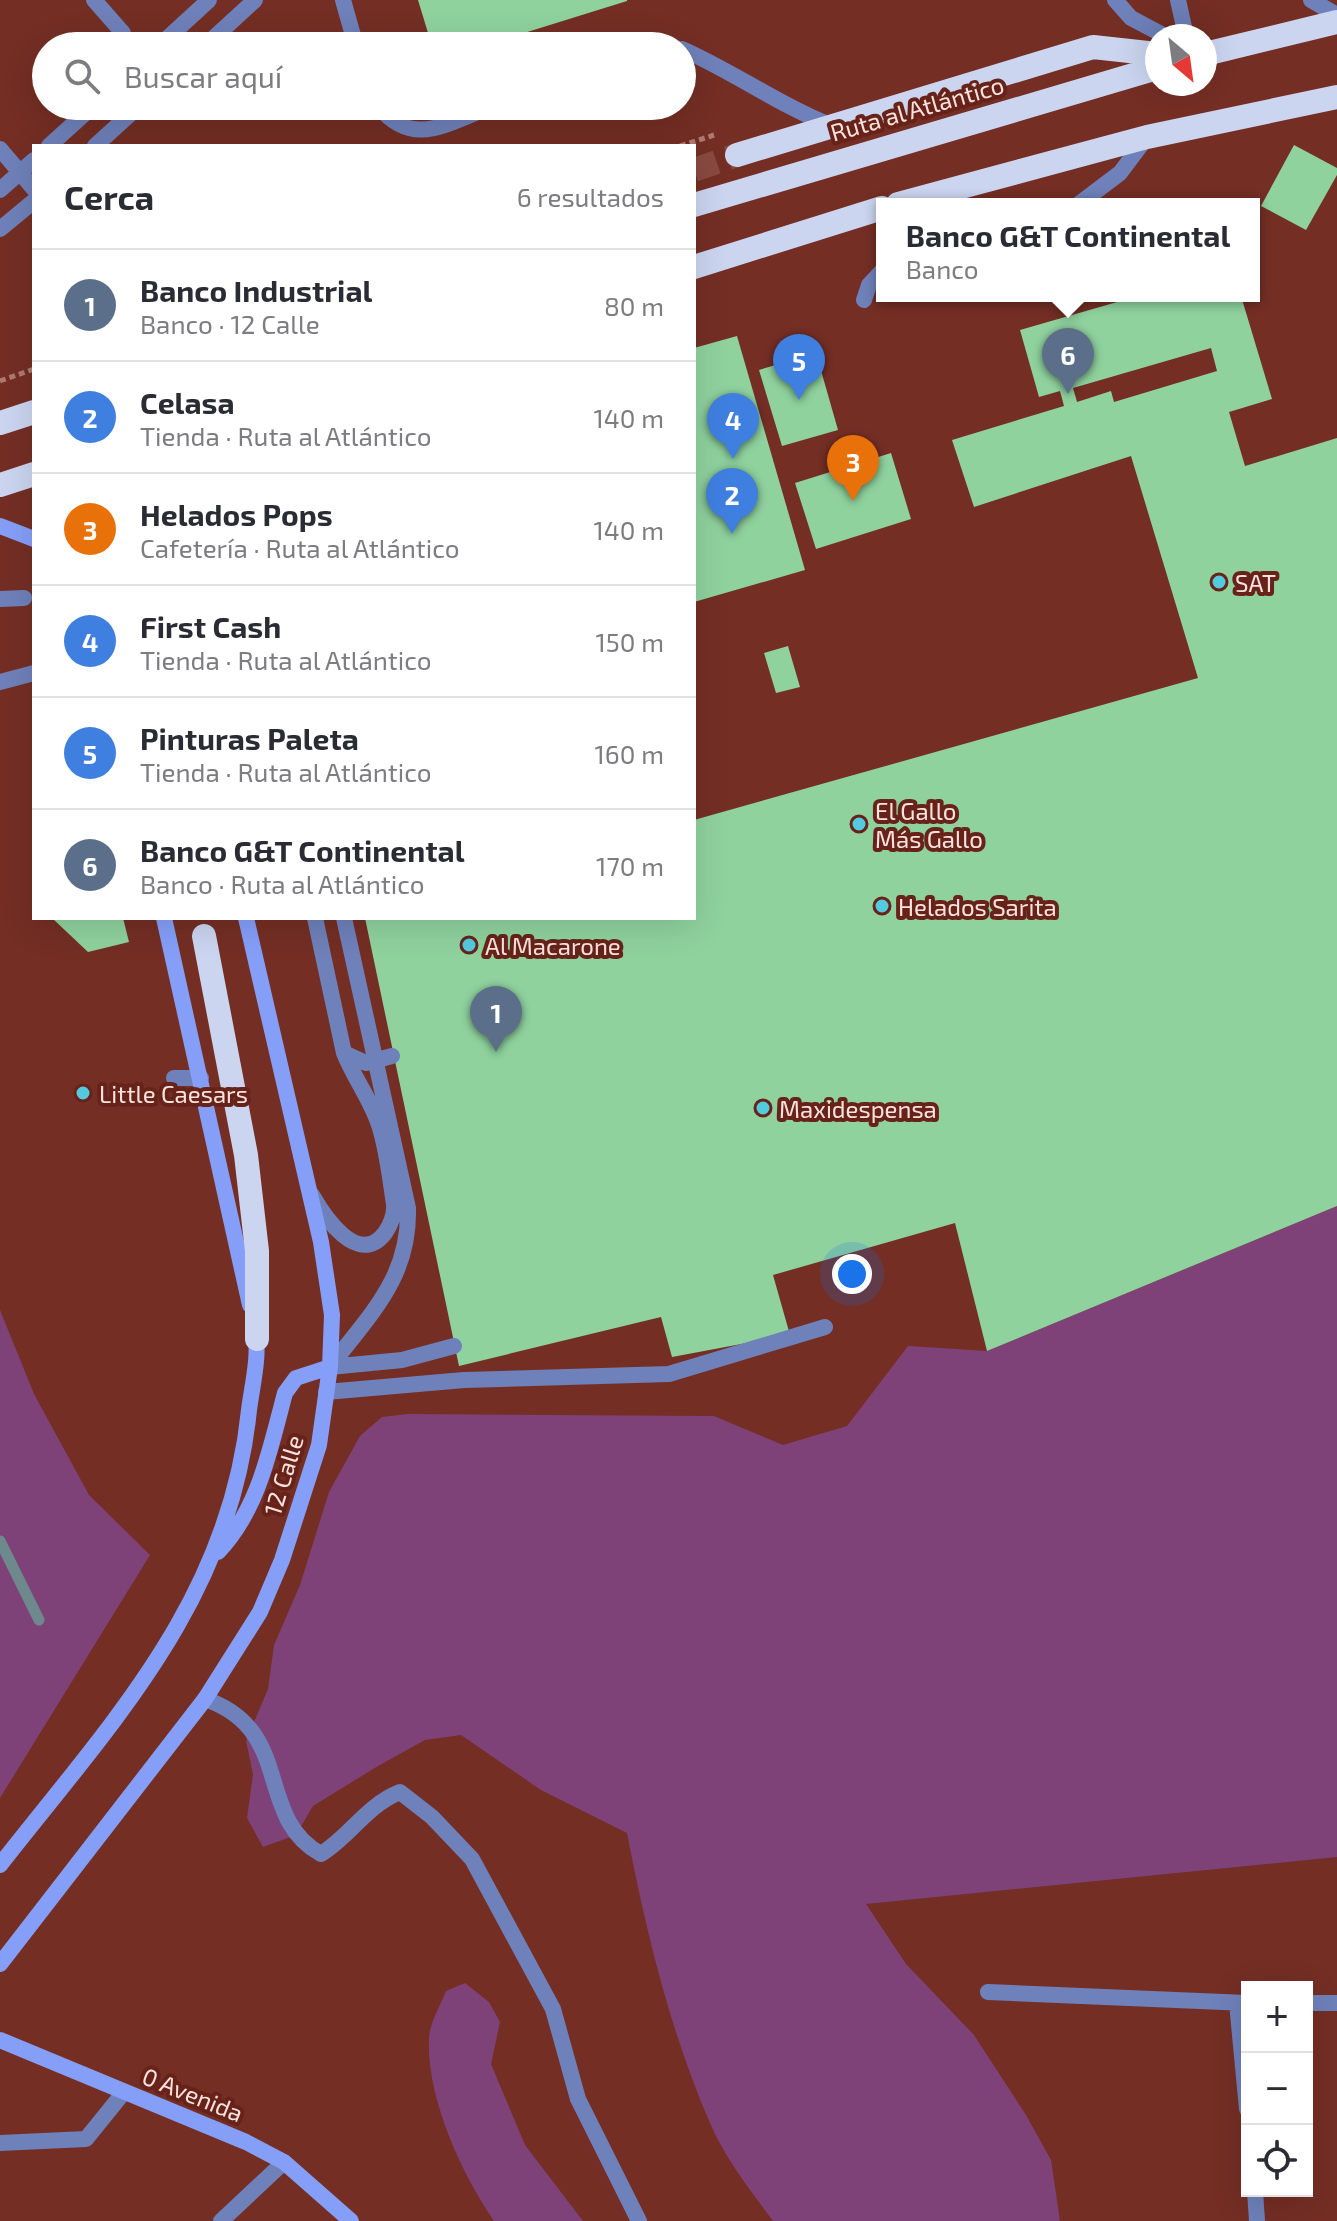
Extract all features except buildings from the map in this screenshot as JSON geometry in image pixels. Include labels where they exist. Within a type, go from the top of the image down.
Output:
[{"type":"highway","points":[[1217,51],[1337,22]]},
{"type":"highway","points":[[737,155],[1093,47],[1145,53]]},
{"type":"highway","name":"Ruta al Atlántico","points":[[696,204],[1145,72]]},
{"type":"highway","points":[[920,198],[1147,137],[1337,97]]},
{"type":"highway","points":[[696,266],[876,210]]},
{"type":"highway","points":[[0,423],[32,413]]},
{"type":"highway","points":[[0,485],[32,475]]},
{"type":"highway","points":[[204,936],[246,1155],[257,1251],[257,1339]]},
{"type":"main road","points":[[0,526],[32,538]]},
{"type":"main road","name":"12 Calle","points":[[0,1865],[140,1686],[185,1617],[215,1555],[248,1428],[257,1339],[164,920]]},
{"type":"main road","name":"12 Calle","points":[[0,1964],[205,1699],[260,1612],[282,1560],[319,1445],[330,1367],[332,1315],[308,1188],[246,920]]},
{"type":"main road","points":[[215,1555],[232,1537],[253,1500],[285,1393],[296,1378],[330,1367]]},
{"type":"main road","name":"0 Avenida","points":[[0,2040],[246,2142],[284,2162],[351,2221]]},
{"type":"street","points":[[94,0],[122,32]]},
{"type":"street","points":[[174,32],[209,0]]},
{"type":"street","points":[[220,32],[255,0]]},
{"type":"street","points":[[343,0],[352,32]]},
{"type":"street","points":[[1115,0],[1131,18],[1145,25]]},
{"type":"street","points":[[1178,0],[1183,24]]},
{"type":"street","points":[[1311,0],[1337,15]]},
{"type":"street","points":[[1217,45],[1257,40]]},
{"type":"street","points":[[696,55],[718,65],[790,110],[834,127]]},
{"type":"street","points":[[51,144],[78,120]]},
{"type":"street","points":[[97,144],[124,120]]},
{"type":"street","points":[[394,120],[405,130],[423,131],[454,120]]},
{"type":"street","points":[[1087,198],[1120,173],[1147,137]]},
{"type":"street","points":[[0,149],[32,186]]},
{"type":"street","points":[[0,190],[32,162]]},
{"type":"street","points":[[0,229],[32,203]]},
{"type":"street","points":[[864,300],[869,285],[876,277]]},
{"type":"street","points":[[0,599],[24,598]]},
{"type":"street","points":[[0,682],[32,674]]},
{"type":"street","points":[[308,1188],[327,1220],[350,1241],[363,1244],[381,1238],[390,1225],[395,1209],[380,1127],[344,1053],[315,920]]},
{"type":"street","points":[[330,1367],[388,1290],[402,1264],[409,1239],[408,1208],[384,1058],[345,920]]},
{"type":"street","points":[[344,1053],[358,1061],[384,1058]]},
{"type":"street","points":[[174,1078],[201,1078]]},
{"type":"street","points":[[326,1392],[464,1380],[669,1374],[825,1327]]},
{"type":"street","points":[[330,1367],[402,1360],[454,1346]]},
{"type":"street","points":[[205,1699],[226,1706],[251,1726],[291,1827],[307,1846],[321,1854],[341,1842],[385,1798],[400,1792],[432,1817],[472,1859],[553,2009],[578,2099],[639,2221]]},
{"type":"street","points":[[988,1992],[1241,2003]]},
{"type":"street","points":[[1313,2003],[1337,2003]]},
{"type":"street","points":[[0,2143],[86,2139],[124,2092]]},
{"type":"street","points":[[221,2221],[284,2162]]},
{"type":"street","points":[[1255,2197],[1257,2221]]},
{"type":"path","points":[[0,381],[32,370]]},
{"type":"shaded area","points":[[1337,1206],[1337,1857],[866,1904],[906,1964],[974,2035],[1026,2115],[1051,2160],[1060,2221],[773,2221],[738,2174],[710,2123],[696,2088],[661,1980],[627,1833],[541,1790],[461,1735],[425,1740],[378,1766],[313,1806],[296,1835],[263,1847],[247,1818],[253,1774],[246,1741],[268,1689],[274,1645],[300,1585],[329,1492],[360,1436],[382,1417],[408,1414],[714,1416],[783,1445],[847,1426],[908,1346],[987,1351]]},
{"type":"shaded area","points":[[0,1310],[34,1394],[89,1495],[150,1555],[0,1798]]},
{"type":"shaded area","points":[[465,1983],[489,2002],[500,2022],[491,2064],[525,2145],[583,2221],[494,2221],[458,2158],[433,2084],[429,2037],[446,1991]]},
{"type":"waterway","points":[[0,1541],[39,1620]]},
{"type":"tunnel","points":[[696,169],[737,155]]},
{"type":"place","name":"Banco G&T Continental","points":[[1068,394]]},
{"type":"place","name":"Pinturas Paleta","points":[[799,400]]},
{"type":"place","name":"First Cash","points":[[733,459]]},
{"type":"place","name":"Helados Pops","points":[[853,501]]},
{"type":"place","name":"Celasa","points":[[732,534]]},
{"type":"place","name":"SAT","points":[[1219,582]]},
{"type":"place","name":"El Gallo Más Gallo","points":[[859,824]]},
{"type":"place","name":"Helados Sarita","points":[[882,906]]},
{"type":"place","name":"Al Macarone","points":[[469,945]]},
{"type":"place","name":"Banco Industrial","points":[[496,1052]]},
{"type":"place","name":"Little Caesars","points":[[83,1093]]},
{"type":"place","name":"Maxidespensa","points":[[763,1108]]}]
